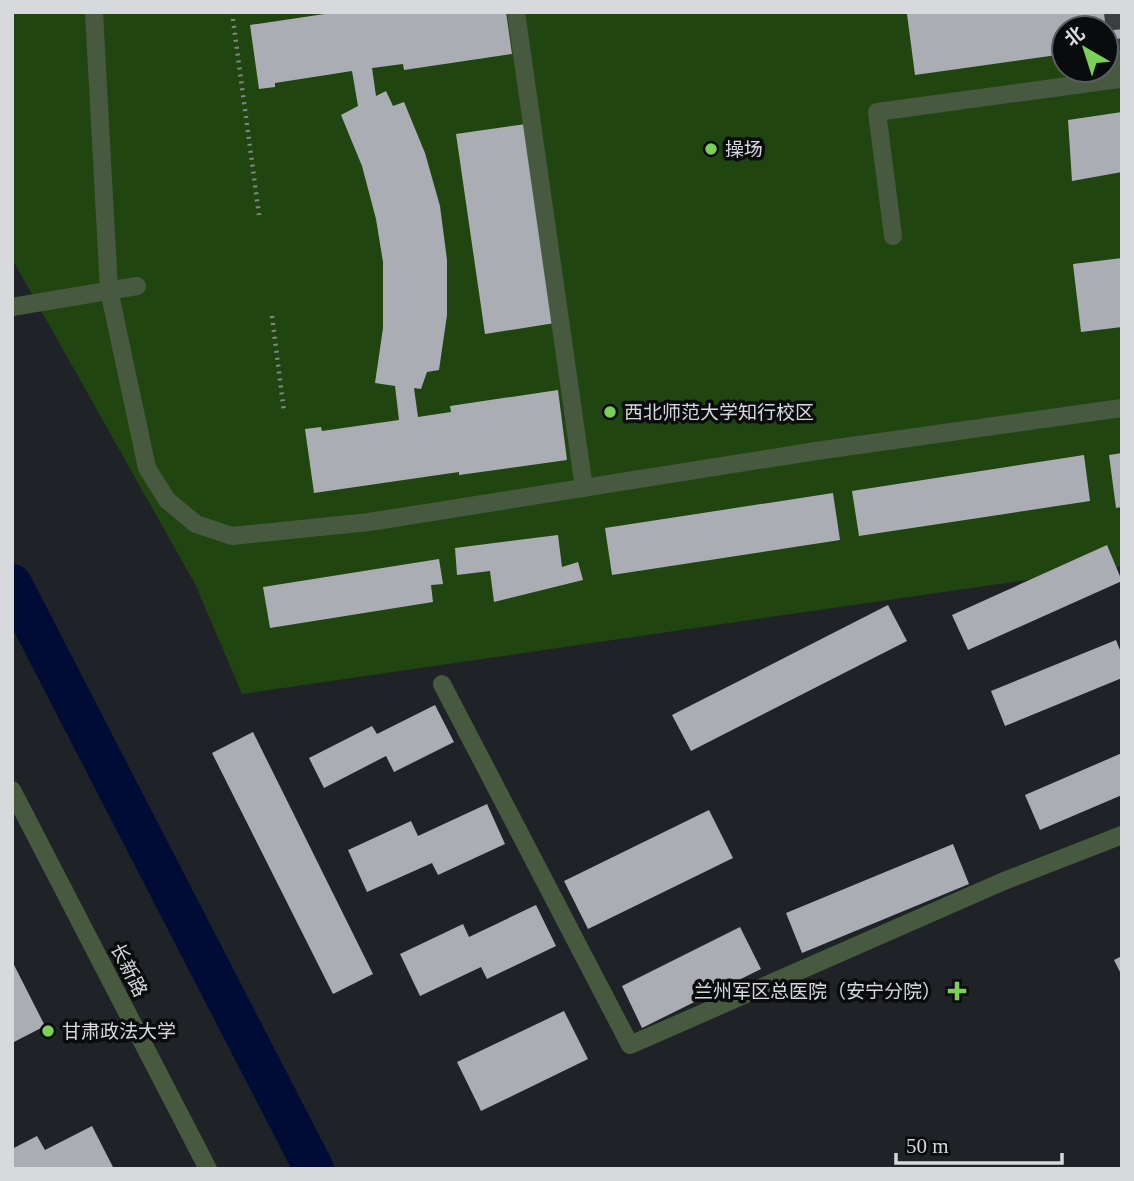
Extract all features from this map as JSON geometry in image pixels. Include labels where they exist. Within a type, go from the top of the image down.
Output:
[{"type":"street","points":[[94,12],[109,290],[147,468],[167,500],[196,524],[232,536],[369,522],[816,451],[1122,408]]},
{"type":"street","points":[[516,12],[584,488]]},
{"type":"street","points":[[893,236],[877,112],[1121,79]]},
{"type":"street","points":[[12,307],[137,286]]},
{"type":"street","points":[[442,684],[630,1045],[1004,881],[1122,835]]},
{"type":"street","name":"长新路","points":[[12,790],[208,1169]]},
{"type":"path","points":[[232,12],[259,215]]},
{"type":"path","points":[[272,316],[284,412]]},
{"type":"green space","name":"西北师范大学知行校区","points":[[12,12],[1122,12],[1122,566],[242,694],[195,584],[12,259]]},
{"type":"building","points":[[338,12],[506,12],[512,54],[404,70],[403,64],[372,68],[376,96],[386,91],[393,106],[404,102],[425,153],[440,206],[447,260],[447,315],[439,370],[427,372],[421,389],[414,388],[418,417],[451,412],[450,406],[558,390],[567,460],[314,493],[305,429],[321,427],[322,431],[399,420],[395,386],[375,383],[383,328],[383,262],[376,219],[362,166],[341,115],[358,106],[352,71],[275,83],[275,87],[259,89],[250,25]]},
{"type":"building","points":[[1122,12],[1122,46],[1120,14],[1050,14],[1050,56],[915,75],[907,14]]},
{"type":"building","points":[[1122,112],[1122,172],[1072,181],[1068,120]]},
{"type":"building","points":[[526,124],[555,323],[485,334],[456,134]]},
{"type":"building","points":[[1122,258],[1122,327],[1081,332],[1073,264]]},
{"type":"building","points":[[1122,453],[1122,507],[1116,508],[1109,455]]},
{"type":"building","points":[[1084,455],[1090,501],[859,536],[852,491]]},
{"type":"building","points":[[833,493],[840,540],[612,575],[605,528]]},
{"type":"building","points":[[558,535],[562,567],[578,562],[583,580],[494,602],[490,571],[457,575],[455,548]]},
{"type":"building","points":[[1107,545],[1122,581],[968,650],[952,615]]},
{"type":"building","points":[[439,559],[443,584],[431,585],[433,602],[270,628],[263,587]]},
{"type":"building","points":[[888,605],[907,641],[691,751],[672,715]]},
{"type":"building","points":[[1116,640],[1122,655],[1122,678],[1005,726],[991,691]]},
{"type":"building","points":[[435,705],[454,742],[394,772],[386,756],[324,788],[309,758],[372,726],[377,734]]},
{"type":"building","points":[[253,732],[373,974],[333,994],[212,753]]},
{"type":"building","points":[[1122,753],[1122,795],[1040,830],[1025,795]]},
{"type":"building","points":[[487,804],[505,844],[438,875],[432,863],[367,892],[348,850],[411,821],[418,836]]},
{"type":"building","points":[[709,810],[733,858],[588,929],[564,881]]},
{"type":"building","points":[[953,844],[969,884],[802,953],[786,913]]},
{"type":"building","points":[[536,905],[556,946],[487,979],[481,967],[420,996],[400,954],[463,924],[469,937]]},
{"type":"building","points":[[740,927],[761,969],[642,1028],[622,986]]},
{"type":"building","points":[[1122,956],[1122,976],[1114,960]]},
{"type":"building","points":[[12,961],[45,1026],[12,1043]]},
{"type":"building","points":[[564,1011],[588,1059],[481,1111],[457,1062]]},
{"type":"building","points":[[92,1126],[114,1169],[12,1169],[12,1149],[37,1136],[45,1150]]},
{"type":"waterway","points":[[12,584],[314,1169]]},
{"type":"place","name":"操场","points":[[711,149]]},
{"type":"place","name":"西北师范大学知行校区","points":[[610,412]]},
{"type":"place","name":"兰州军区总医院（安宁分院）","points":[[957,991]]},
{"type":"place","name":"甘肃政法大学","points":[[48,1031]]}]
